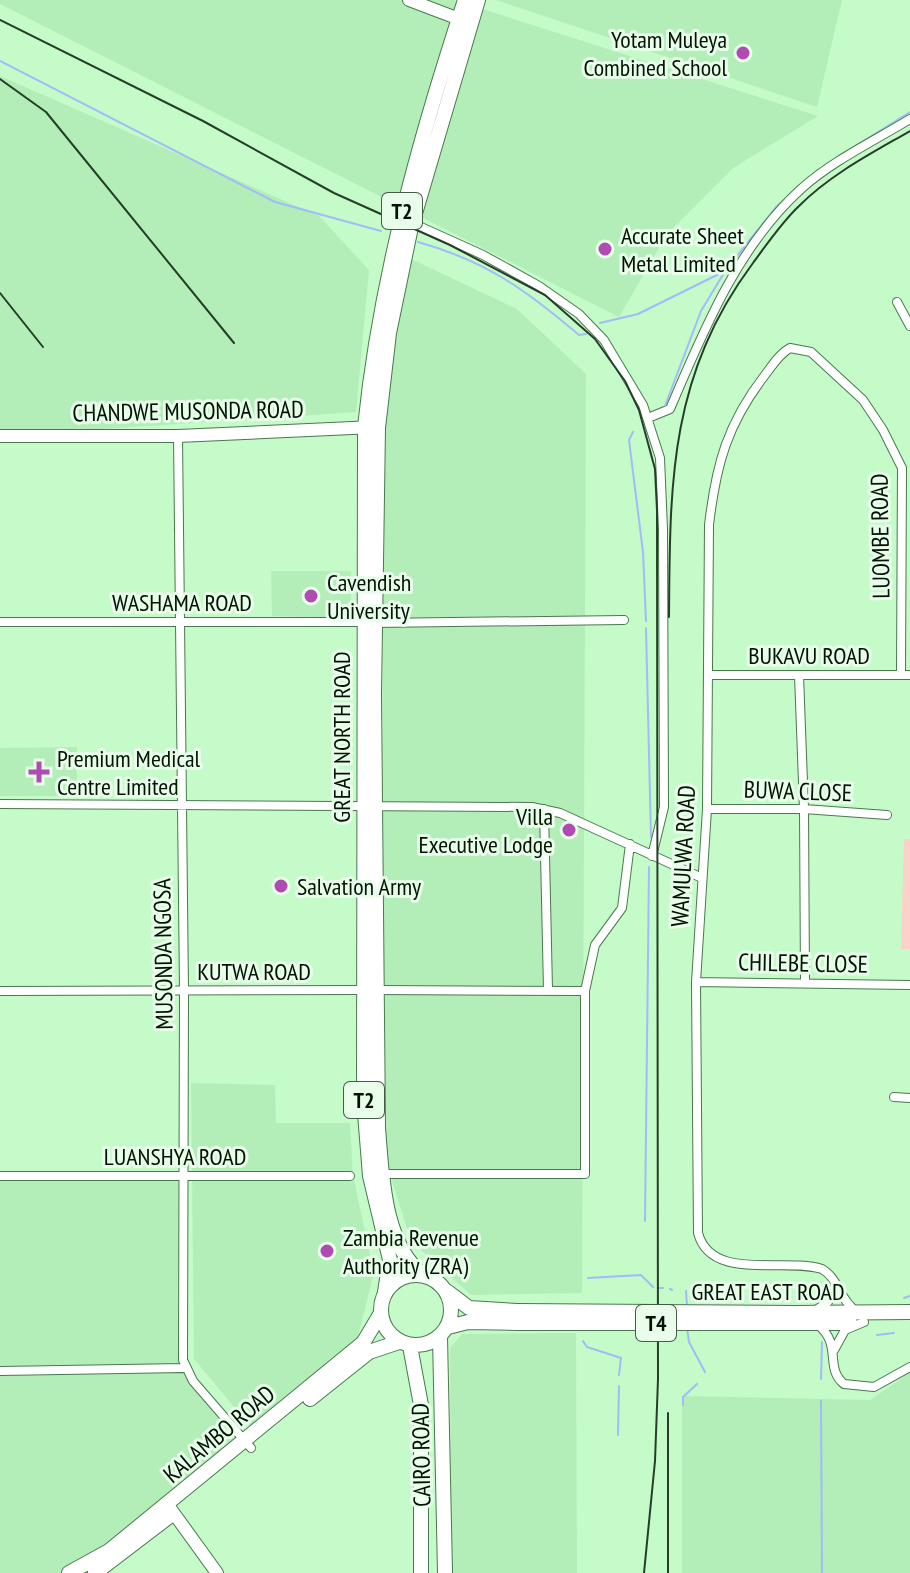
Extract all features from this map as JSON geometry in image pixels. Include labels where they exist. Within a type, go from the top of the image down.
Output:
[{"type":"main road","name":"GREAT NORTH ROAD","points":[[371,427],[412,223],[465,21],[465,0]]},
{"type":"main road","name":"GREAT NORTH ROAD","points":[[385,1292],[390,1260],[370,1176],[365,1133],[369,990],[371,427],[377,330],[395,240],[465,21],[478,0]]},
{"type":"main road","name":"GREAT NORTH ROAD","points":[[369,622],[363,672],[369,806]]},
{"type":"main road","name":"GREAT NORTH ROAD","points":[[369,990],[382,1174],[397,1240],[405,1258],[423,1275]]},
{"type":"main road","points":[[423,1275],[442,1286],[452,1306],[444,1332],[426,1345],[405,1344],[383,1325],[381,1313],[385,1292],[402,1278],[423,1275]]},
{"type":"main road","name":"GREAT EAST ROAD","points":[[442,1286],[464,1306],[517,1317]]},
{"type":"main road","name":"GREAT EAST ROAD","points":[[862,1318],[910,1312]]},
{"type":"main road","name":"KALAMBO ROAD","points":[[95,1573],[248,1445],[363,1343],[381,1313]]},
{"type":"main road","name":"GREAT EAST ROAD","points":[[444,1332],[473,1322],[517,1317],[910,1319]]},
{"type":"main road","name":"CAIRO ROAD","points":[[444,1332],[445,1568]]},
{"type":"main road","name":"CAIRO ROAD","points":[[405,1344],[421,1405],[421,1568]]},
{"type":"main road","name":"KALAMBO ROAD","points":[[248,1445],[369,1352],[405,1344]]},
{"type":"main road","name":"KALAMBO ROAD","points":[[69,1573],[109,1551],[171,1509]]},
{"type":"main road","points":[[421,1542],[434,1548],[445,1542]]},
{"type":"main road","points":[[421,1568],[434,1557],[445,1568]]},
{"type":"street","points":[[409,0],[465,21]]},
{"type":"street","points":[[648,418],[670,409],[711,312],[755,243],[787,203],[823,172],[910,119]]},
{"type":"street","points":[[412,223],[483,255],[539,286],[579,314],[604,340],[635,385],[648,418],[660,458],[663,529],[664,807],[652,856]]},
{"type":"street","points":[[897,302],[910,326]]},
{"type":"street","name":"LUOMBE ROAD","points":[[794,347],[811,352],[863,400],[906,465],[906,674]]},
{"type":"street","name":"WAMULWA ROAD","points":[[794,347],[782,353],[755,388],[719,459],[709,525],[707,809],[696,982],[695,1109],[700,1242],[704,1250],[723,1261],[810,1266],[826,1271],[837,1283],[844,1301],[862,1318]]},
{"type":"street","name":"CHANDWE MUSONDA ROAD","points":[[0,436],[178,436],[371,427]]},
{"type":"street","name":"MUSONDA NGOSA","points":[[178,436],[184,991],[184,1368]]},
{"type":"street","name":"WASHAMA ROAD","points":[[0,622],[624,620]]},
{"type":"street","name":"BUKAVU ROAD","points":[[708,675],[906,674]]},
{"type":"street","points":[[799,675],[805,982]]},
{"type":"street","points":[[0,804],[544,809],[702,878]]},
{"type":"street","points":[[544,809],[548,990]]},
{"type":"street","name":"BUWA CLOSE","points":[[707,809],[804,809],[887,815]]},
{"type":"street","points":[[382,1174],[585,1174],[585,991],[595,945],[622,908],[630,844]]},
{"type":"street","name":"CHILEBE CLOSE","points":[[696,982],[910,985]]},
{"type":"street","name":"KUTWA ROAD","points":[[0,991],[585,991]]},
{"type":"street","points":[[894,1097],[910,1098]]},
{"type":"street","name":"LUANSHYA ROAD","points":[[0,1176],[350,1176]]},
{"type":"street","points":[[837,1283],[828,1302],[814,1318],[830,1336],[837,1378],[858,1388],[889,1382],[910,1367]]},
{"type":"street","points":[[834,1351],[845,1330],[862,1318]]},
{"type":"street","points":[[0,1371],[184,1368],[248,1445]]},
{"type":"street","points":[[171,1509],[217,1573]]},
{"type":"shaded area","points":[[0,0],[454,0],[818,116],[733,168],[667,234],[619,317],[0,4]]},
{"type":"shaded area","name":"Yotam Muleya Combined School","points":[[496,0],[842,0],[817,107]]},
{"type":"shaded area","points":[[0,76],[319,216],[369,270],[356,412],[0,436]]},
{"type":"shaded area","points":[[407,257],[517,309],[586,374],[582,1293],[471,1295],[411,1241],[387,1165],[381,1076],[384,420]]},
{"type":"shaded area","name":"Cavendish University","points":[[271,571],[351,571],[351,618],[272,616]]},
{"type":"shaded area","name":"Premium Medical Centre Limited","points":[[77,747],[77,796],[0,796],[0,748]]},
{"type":"shaded area","points":[[904,839],[910,839],[910,949],[901,949]]},
{"type":"shaded area","points":[[191,1083],[275,1085],[276,1123],[350,1123],[353,1176],[374,1273],[357,1340],[250,1426],[194,1359]]},
{"type":"shaded area","points":[[179,1175],[181,1368],[252,1444],[114,1556],[74,1573],[0,1573],[0,1176]]},
{"type":"shaded area","points":[[576,1333],[577,1573],[451,1573],[450,1348],[462,1334]]},
{"type":"shaded area","points":[[910,1373],[910,1573],[682,1573],[682,1396],[870,1400]]},
{"type":"waterway","points":[[0,61],[275,202],[381,231]]},
{"type":"waterway","points":[[854,147],[910,112]]},
{"type":"waterway","points":[[600,323],[638,314],[725,271],[776,207],[818,170]]},
{"type":"waterway","points":[[418,242],[485,268],[523,291],[579,335],[586,334]]},
{"type":"waterway","points":[[665,406],[701,311],[724,273]]},
{"type":"waterway","points":[[633,432],[629,440],[643,552],[646,621]]},
{"type":"waterway","points":[[646,628],[651,837]]},
{"type":"waterway","points":[[645,1221],[649,867]]},
{"type":"waterway","points":[[588,1278],[641,1275],[653,1287]]},
{"type":"waterway","points":[[686,1291],[687,1306]]},
{"type":"waterway","points":[[904,1298],[910,1296]]},
{"type":"waterway","points":[[687,1328],[689,1342],[705,1372]]},
{"type":"waterway","points":[[877,1335],[894,1333]]},
{"type":"waterway","points":[[583,1341],[587,1347],[621,1358],[619,1375]]},
{"type":"waterway","points":[[821,1379],[822,1342]]},
{"type":"waterway","points":[[683,1405],[683,1397],[697,1384]]},
{"type":"waterway","points":[[618,1435],[619,1386]]},
{"type":"waterway","points":[[821,1401],[822,1573]]},
{"type":"railway","points":[[0,20],[203,121],[334,193],[450,245],[545,295],[595,339],[625,381],[639,410],[655,469],[657,510],[658,1379],[655,1461],[644,1573]]},
{"type":"railway","points":[[0,79],[46,112],[234,343]]},
{"type":"railway","points":[[669,617],[671,521],[680,432],[690,389],[725,305],[769,241],[811,194],[910,131]]},
{"type":"railway","points":[[0,293],[43,347]]},
{"type":"railway","points":[[668,1413],[668,1573]]},
{"type":"place","name":"Yotam Muleya Combined School","points":[[743,53]]},
{"type":"place","name":"Accurate Sheet Metal Limited","points":[[605,249]]},
{"type":"place","name":"Cavendish University","points":[[311,596]]},
{"type":"place","name":"Premium Medical Centre Limited","points":[[39,772]]},
{"type":"place","name":"Villa Executive Lodge","points":[[569,830]]},
{"type":"place","name":"Salvation Army","points":[[281,886]]},
{"type":"place","name":"Zambia Revenue Authority (ZRA)","points":[[327,1251]]}]
